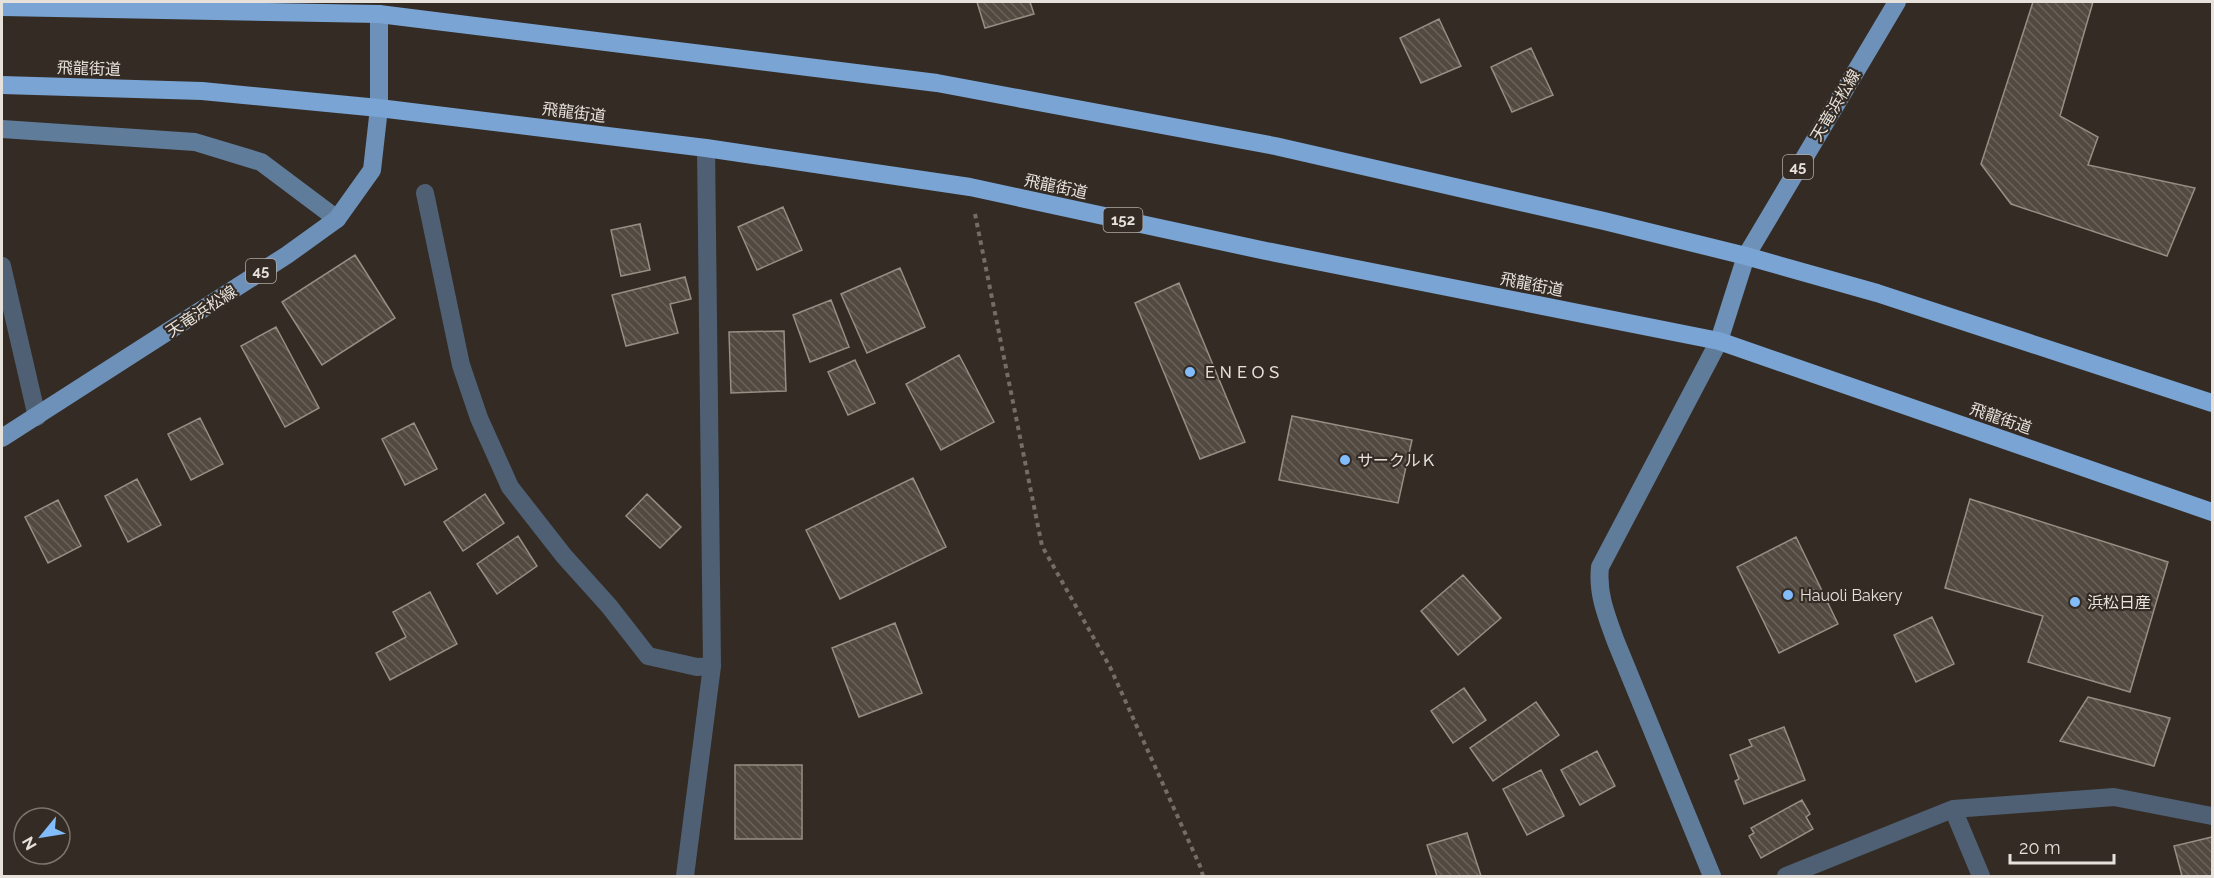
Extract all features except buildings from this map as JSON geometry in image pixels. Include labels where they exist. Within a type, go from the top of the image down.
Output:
[{"type":"highway","points":[[2,7],[379,14],[937,83],[1275,146],[1604,220],[1746,256],[1877,293],[2212,403]]},
{"type":"highway","name":"飛龍街道","points":[[2,85],[202,91],[379,108],[705,148],[970,187],[1277,253],[1719,341],[2212,512]]},
{"type":"main road","name":"天竜浜松線","points":[[1719,341],[1746,256],[1897,2]]},
{"type":"main road","name":"天竜浜松線","points":[[2,438],[277,261],[337,219],[372,170],[379,108],[379,14]]},
{"type":"street","points":[[2,129],[195,142],[261,162],[337,219]]},
{"type":"street","points":[[684,876],[712,666],[705,148]]},
{"type":"street","points":[[425,193],[461,365],[479,418],[510,486],[564,556],[609,606],[648,656],[697,667],[712,666]]},
{"type":"street","points":[[2,266],[37,417]]},
{"type":"street","points":[[1712,876],[1616,642],[1603,608],[1598,583],[1600,567],[1719,341]]},
{"type":"street","points":[[1786,876],[1953,809],[2114,797],[2212,816]]},
{"type":"street","points":[[1953,809],[1981,876]]},
{"type":"path","points":[[970,187],[1042,546],[1110,667],[1203,876]]},
{"type":"place","name":"ＥＮＥＯＳ","points":[[1190,372]]},
{"type":"place","name":"サークルＫ","points":[[1345,460]]},
{"type":"place","name":"Hauoli Bakery","points":[[1788,595]]},
{"type":"place","name":"浜松日産","points":[[2075,602]]}]
